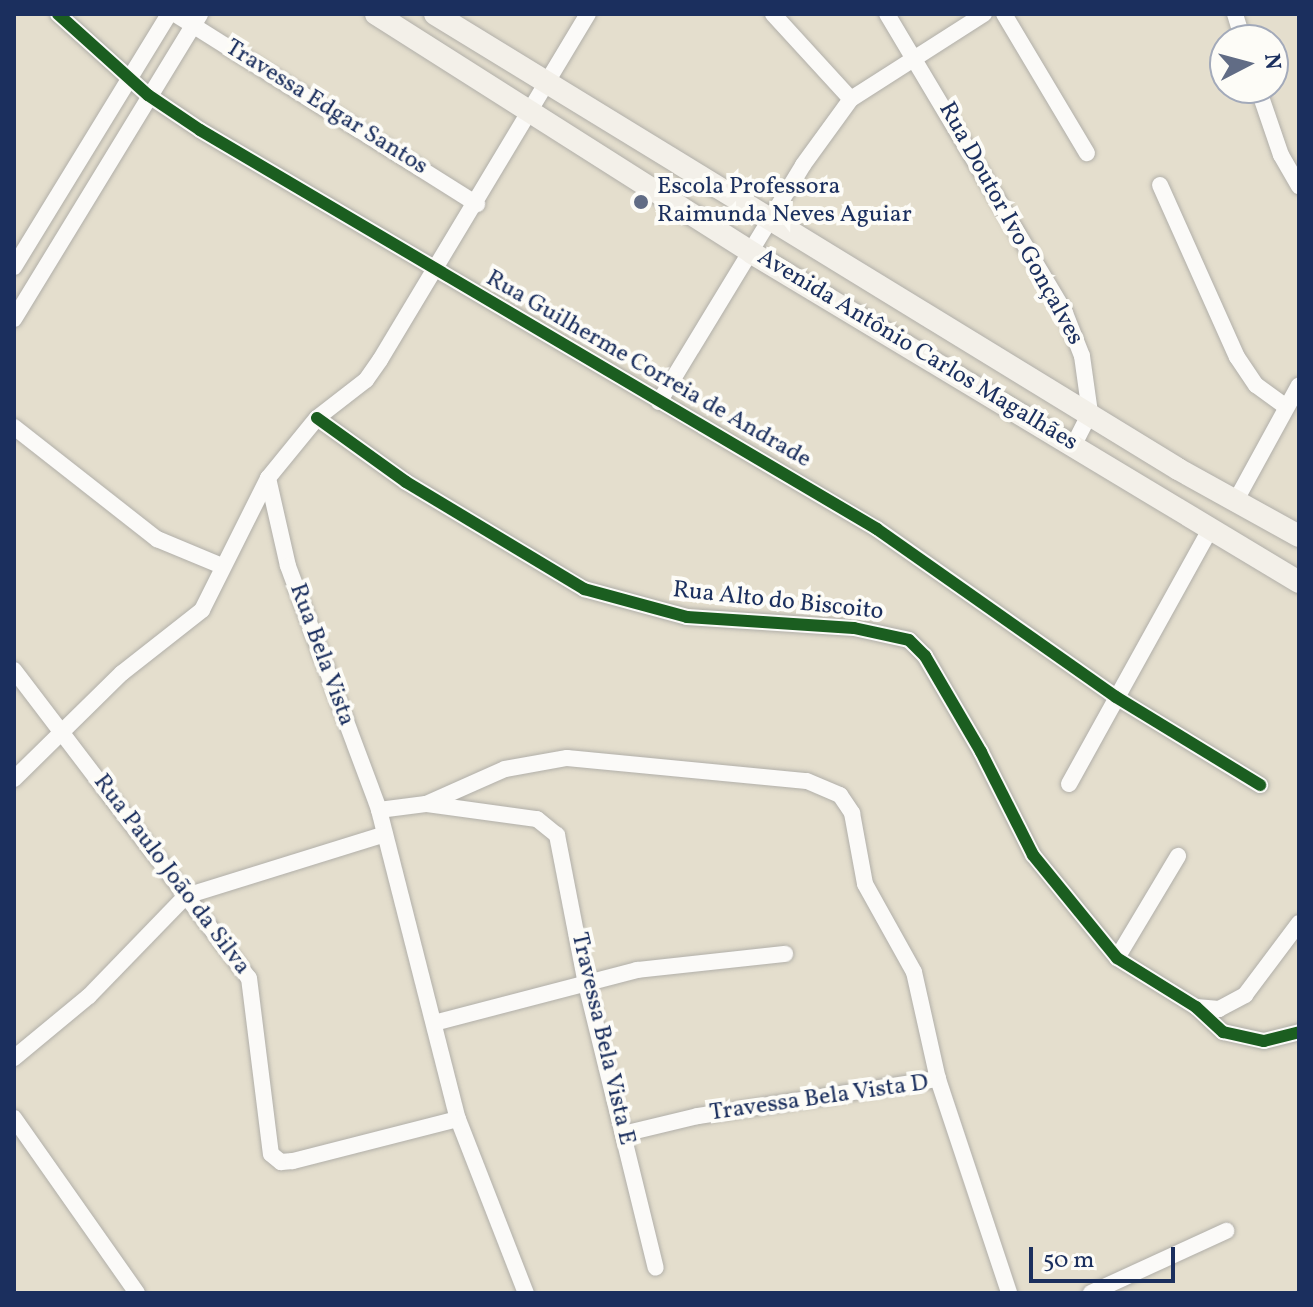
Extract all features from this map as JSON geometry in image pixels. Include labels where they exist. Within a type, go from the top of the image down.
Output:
[{"type":"main road","name":"Avenida Antônio Carlos Magalhães","points":[[376,14],[752,253],[1299,582]]},
{"type":"main road","name":"Avenida Antônio Carlos Magalhães","points":[[435,14],[546,85],[1235,502],[1299,536]]},
{"type":"street","name":"Rua Guilherme Correia de Andrade","points":[[58,14],[148,95],[435,270],[877,529],[1116,697],[1260,785]]},
{"type":"street","points":[[14,267],[172,14]]},
{"type":"street","name":"Travessa Edgar Santos","points":[[172,14],[197,20],[477,204]]},
{"type":"street","points":[[14,779],[122,673],[185,628],[202,610],[268,478],[317,418],[366,380],[477,204],[588,14]]},
{"type":"street","points":[[773,14],[851,99]]},
{"type":"street","name":"Rua Doutor Ivo Gonçalves","points":[[887,14],[914,54],[1065,313],[1082,356],[1090,413]]},
{"type":"street","points":[[659,402],[773,220],[803,165],[851,99],[914,54],[984,14]]},
{"type":"street","points":[[1004,14],[1087,153]]},
{"type":"street","points":[[14,319],[148,95],[197,20]]},
{"type":"street","points":[[1263,104],[1281,155],[1299,186]]},
{"type":"street","points":[[1160,185],[1237,357],[1256,385],[1286,407]]},
{"type":"street","points":[[1235,502],[1299,385]]},
{"type":"street","points":[[1074,444],[1090,413]]},
{"type":"street","name":"Rua Alto do Biscoito","points":[[317,418],[406,482],[584,589],[687,617],[854,628],[909,640],[925,656],[981,752],[1033,855],[1117,958],[1196,1007],[1213,1027],[1247,1040],[1276,1040],[1299,1032]]},
{"type":"street","points":[[14,427],[157,539],[222,566]]},
{"type":"street","name":"Rua Bela Vista","points":[[268,478],[288,566],[379,810],[458,1119],[526,1293]]},
{"type":"street","points":[[1069,784],[1210,530]]},
{"type":"street","name":"Rua Paulo João da Silva","points":[[14,670],[249,978],[271,1154],[281,1162],[293,1161],[458,1119]]},
{"type":"street","points":[[379,810],[426,804],[537,761],[567,758],[822,785],[848,804],[865,884],[914,972],[938,1079]]},
{"type":"street","name":"Travessa Bela Vista E","points":[[426,804],[537,819],[551,826],[561,846],[586,984],[656,1268]]},
{"type":"street","points":[[14,1058],[89,996],[186,896],[385,834]]},
{"type":"street","points":[[1117,958],[1178,856]]},
{"type":"street","points":[[1196,1007],[1219,1009],[1245,995],[1299,923]]},
{"type":"street","points":[[434,1023],[637,970],[785,954]]},
{"type":"street","name":"Travessa Bela Vista D","points":[[623,1134],[698,1116],[938,1079],[1009,1293]]},
{"type":"street","points":[[14,1118],[103,1238],[137,1293]]},
{"type":"street","points":[[1091,1293],[1226,1231]]},
{"type":"cycle path","points":[[58,14],[148,95],[200,130],[877,529],[1116,697],[1260,785]]},
{"type":"cycle path","points":[[317,418],[406,482],[584,589],[687,617],[854,628],[909,640],[925,656],[981,752],[1033,855],[1117,958],[1196,1007],[1223,1032],[1264,1041],[1299,1032]]},
{"type":"place","name":"Escola Professora Raimunda Neves Aguiar","points":[[641,202]]}]
